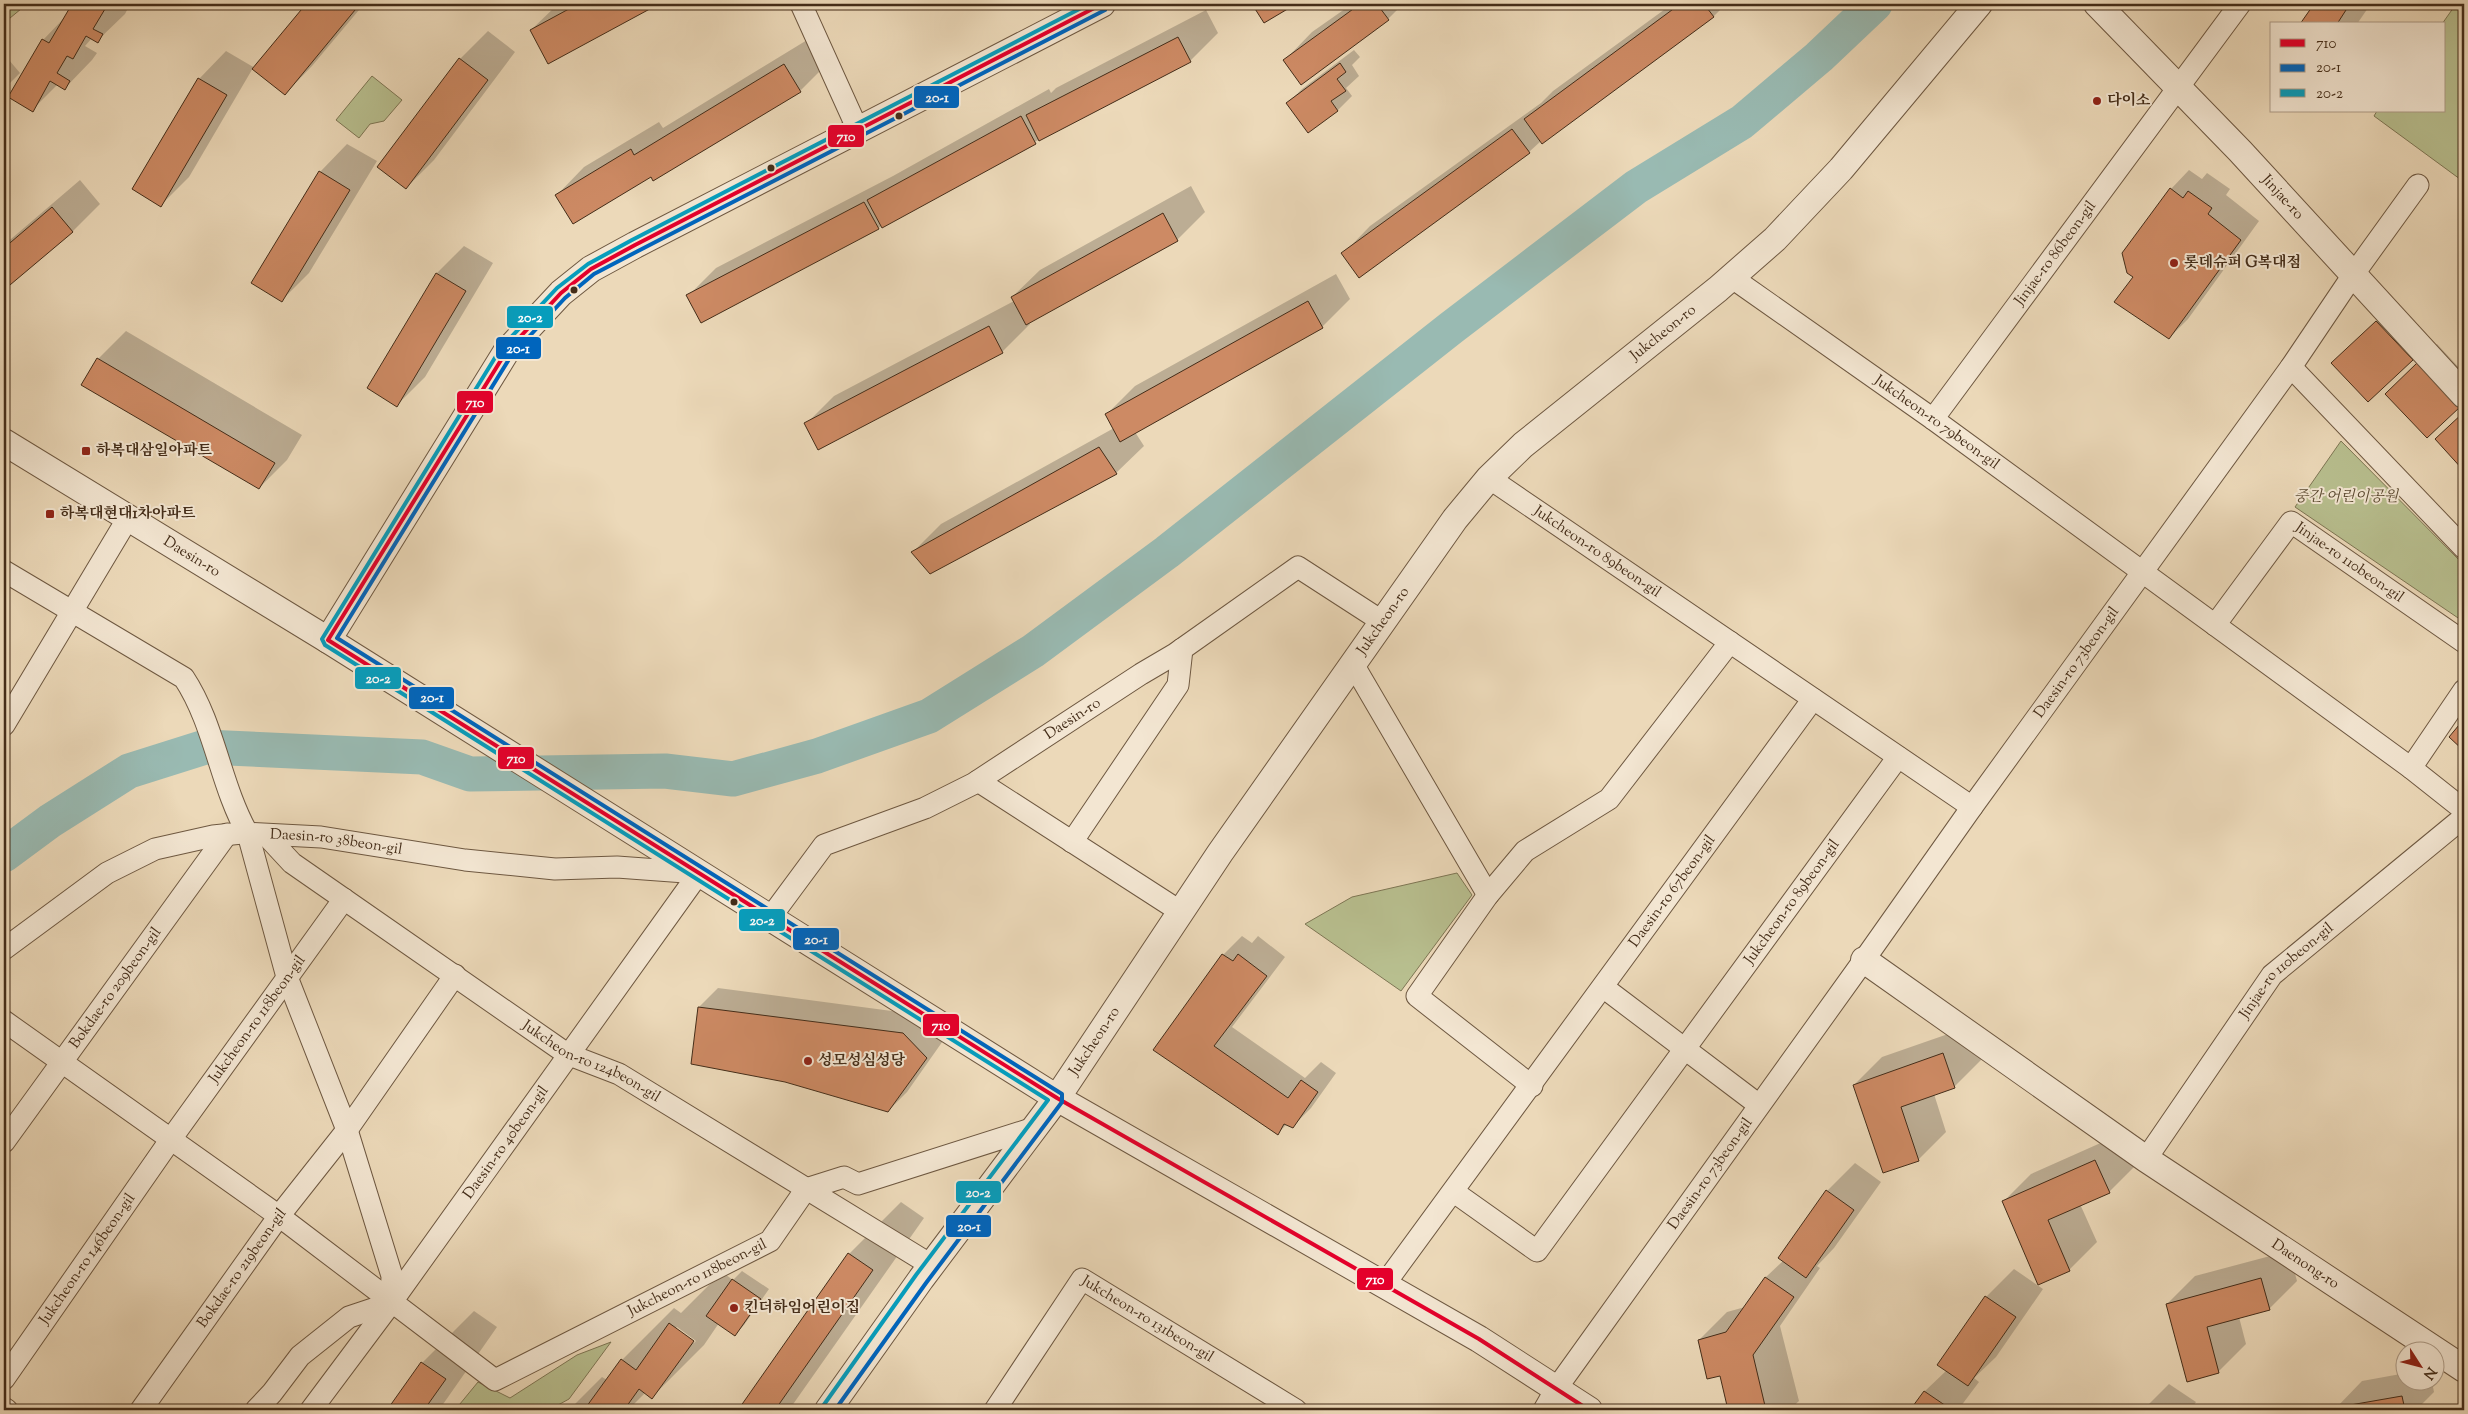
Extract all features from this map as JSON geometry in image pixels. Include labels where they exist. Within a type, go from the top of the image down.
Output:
[{"type":"street","points":[[801,4],[858,130]]},
{"type":"street","points":[[328,640],[506,352],[561,293],[591,269],[1102,4]]},
{"type":"street","name":"Jukcheon-ro","points":[[828,1410],[931,1265],[1057,1098],[1181,912],[1455,519],[1489,478],[1523,445],[1731,277],[1775,238],[1841,168],[1979,4]]},
{"type":"street","name":"Jinjae-ro","points":[[2097,4],[2240,151],[2352,275],[2464,394]]},
{"type":"street","name":"Jinjae-ro 86beon-gil","points":[[1933,419],[2240,4]]},
{"type":"street","name":"Daesin-ro 73beon-gil","points":[[1550,1400],[1758,1105],[2291,367],[2352,275],[2418,185]]},
{"type":"street","name":"Jukcheon-ro 79beon-gil","points":[[1731,277],[1933,419],[2142,571]]},
{"type":"street","points":[[2291,367],[2464,548]]},
{"type":"street","name":"Daesin-ro","points":[[4,442],[328,640],[694,870]]},
{"type":"street","name":"Jukcheon-ro 89beon-gil","points":[[1489,478],[1972,807]]},
{"type":"street","points":[[4,725],[128,518]]},
{"type":"street","name":"Jinjae-ro 110beon-gil","points":[[2215,625],[2291,522],[2464,642]]},
{"type":"street","name":"Daesin-ro","points":[[770,918],[824,845],[924,808],[978,781],[1182,649],[1298,567],[1383,622]]},
{"type":"street","points":[[4,571],[184,678],[198,700],[236,814],[247,834],[287,977],[347,1130],[392,1276],[391,1303],[348,1317],[300,1356],[272,1393],[256,1410]]},
{"type":"street","points":[[2142,571],[2410,768],[2464,810]]},
{"type":"street","points":[[1532,1086],[1417,996],[1488,895],[1525,851],[1609,799],[1730,642]]},
{"type":"street","points":[[1072,842],[1178,685],[1182,649]]},
{"type":"street","name":"Jukcheon-ro","points":[[1353,664],[1488,895]]},
{"type":"street","points":[[2410,768],[2464,690]]},
{"type":"street","name":"Daesin-ro 67beon-gil","points":[[1384,1285],[1532,1086],[1813,699]]},
{"type":"street","name":"Jukcheon-ro 89beon-gil","points":[[1686,1048],[1898,757]]},
{"type":"street","points":[[978,781],[1181,912]]},
{"type":"street","name":"Jinjae-ro 110beon-gil","points":[[2146,1159],[2272,975],[2464,817]]},
{"type":"street","name":"Daesin-ro 38beon-gil","points":[[4,949],[107,873],[155,849],[213,836],[247,834],[321,837],[465,860],[555,869],[617,867],[694,870]]},
{"type":"street","name":"Jukcheon-ro 124beon-gil","points":[[247,834],[455,975],[567,1054],[619,1074],[931,1265]]},
{"type":"street","name":"Bokdae-ro 209beon-gil","points":[[4,1142],[62,1062],[247,834]]},
{"type":"street","points":[[694,870],[1057,1098],[1478,1339],[1550,1400],[1589,1410]]},
{"type":"street","name":"Daesin-ro 40beon-gil","points":[[311,1410],[391,1303],[694,870]]},
{"type":"street","name":"Jukcheon-ro 118beon-gil","points":[[171,1139],[344,899]]},
{"type":"street","points":[[1864,960],[2146,1159]]},
{"type":"street","name":"Bokdae-ro 219beon-gil","points":[[141,1410],[279,1216],[347,1130],[455,975]]},
{"type":"street","points":[[1603,987],[1686,1048],[1758,1105]]},
{"type":"street","name":"Jukcheon-ro 118beon-gil","points":[[4,1020],[279,1216],[391,1303],[495,1380],[770,1241],[806,1189]]},
{"type":"street","points":[[1454,1192],[1537,1251],[1686,1048]]},
{"type":"street","points":[[806,1189],[844,1177],[858,1184],[1034,1128]]},
{"type":"street","name":"Jukcheon-ro 146beon-gil","points":[[4,1379],[171,1139]]},
{"type":"street","name":"Daenong-ro","points":[[2146,1159],[2464,1369]]},
{"type":"street","name":"Jukcheon-ro 131beon-gil","points":[[995,1410],[1082,1279],[1296,1410]]},
{"type":"green space","points":[[15,4],[27,4],[4,23],[4,13]]},
{"type":"green space","points":[[2456,4],[2464,4],[2464,182],[2374,116],[2376,112],[2446,112],[2446,22],[2443,22]]},
{"type":"green space","points":[[372,76],[402,100],[384,121],[370,124],[359,138],[336,120]]},
{"type":"green space","name":"중간 어린이공원","points":[[2341,441],[2464,565],[2464,622],[2295,507]]},
{"type":"green space","points":[[1457,873],[1472,895],[1401,991],[1305,924],[1352,897]]},
{"type":"green space","points":[[611,1342],[569,1399],[549,1410],[455,1410],[478,1382],[510,1398],[577,1355]]},
{"type":"building","points":[[72,4],[108,4],[93,29],[103,34],[98,43],[86,36],[73,59],[67,56],[57,73],[70,81],[65,90],[50,81],[33,112],[8,97],[42,39],[49,43]]},
{"type":"building","points":[[306,4],[360,4],[285,95],[252,69]]},
{"type":"building","points":[[578,4],[659,4],[548,64],[530,30]]},
{"type":"building","points":[[1252,4],[1296,4],[1264,23]]},
{"type":"building","points":[[1360,4],[1377,4],[1389,20],[1301,85],[1283,60]]},
{"type":"building","points":[[1680,4],[1704,4],[1714,17],[1542,144],[1524,119]]},
{"type":"building","points":[[2314,4],[2338,4],[2346,10],[2338,22],[2301,22]]},
{"type":"building","points":[[1178,37],[1191,62],[1039,141],[1026,115]]},
{"type":"building","points":[[459,58],[488,80],[406,189],[377,167]]},
{"type":"building","points":[[1340,63],[1346,72],[1337,79],[1346,91],[1331,101],[1338,111],[1308,133],[1286,103]]},
{"type":"building","points":[[784,64],[801,92],[653,181],[651,177],[573,224],[555,195],[631,149],[634,155]]},
{"type":"building","points":[[198,78],[227,95],[161,207],[132,189]]},
{"type":"building","points":[[1021,116],[1036,144],[882,228],[867,200]]},
{"type":"building","points":[[1512,129],[1530,153],[1359,278],[1341,253]]},
{"type":"building","points":[[319,171],[350,190],[282,302],[251,283]]},
{"type":"building","name":"롯데슈퍼 G복대점","points":[[2170,188],[2183,198],[2188,191],[2212,208],[2208,214],[2241,240],[2169,339],[2114,302],[2133,277],[2127,273],[2122,253]]},
{"type":"building","points":[[864,202],[879,229],[701,323],[686,295]]},
{"type":"building","points":[[52,207],[73,232],[4,290],[4,248]]},
{"type":"building","points":[[1163,213],[1178,241],[1026,325],[1011,297]]},
{"type":"building","points":[[436,273],[466,291],[397,407],[367,388]]},
{"type":"building","points":[[1308,301],[1323,328],[1120,442],[1105,414]]},
{"type":"building","points":[[2376,321],[2413,360],[2368,402],[2331,363]]},
{"type":"building","points":[[989,326],[1003,353],[818,450],[804,423]]},
{"type":"building","points":[[97,358],[275,463],[259,489],[81,385]]},
{"type":"building","points":[[2418,362],[2460,407],[2427,438],[2385,394]]},
{"type":"building","points":[[2464,412],[2464,471],[2435,439]]},
{"type":"building","points":[[1099,447],[1117,474],[930,574],[911,552]]},
{"type":"building","points":[[2464,719],[2464,751],[2449,737]]},
{"type":"building","points":[[1222,954],[1233,961],[1238,954],[1267,976],[1214,1046],[1288,1098],[1301,1080],[1318,1092],[1293,1128],[1284,1124],[1278,1135],[1153,1050]]},
{"type":"building","name":"성모성심성당","points":[[698,1007],[903,1033],[927,1058],[888,1112],[785,1082],[691,1064]]},
{"type":"building","points":[[1943,1053],[1955,1088],[1901,1107],[1919,1161],[1883,1173],[1853,1085]]},
{"type":"building","points":[[2095,1160],[2110,1193],[2048,1220],[2070,1271],[2038,1285],[2002,1201]]},
{"type":"building","points":[[1826,1190],[1854,1210],[1806,1278],[1778,1258]]},
{"type":"building","points":[[848,1253],[873,1270],[775,1410],[738,1410]]},
{"type":"building","points":[[1765,1277],[1794,1297],[1753,1355],[1766,1410],[1728,1410],[1720,1376],[1707,1379],[1698,1340],[1726,1332]]},
{"type":"building","points":[[2261,1278],[2270,1310],[2207,1327],[2219,1373],[2187,1382],[2166,1304]]},
{"type":"building","name":"킨더하임어린이집","points":[[732,1279],[761,1299],[735,1336],[706,1316]]},
{"type":"building","points":[[1985,1296],[2016,1317],[1968,1386],[1937,1365]]},
{"type":"building","points":[[669,1323],[694,1341],[652,1399],[639,1389],[624,1410],[584,1410],[621,1359],[636,1370]]},
{"type":"building","points":[[421,1362],[446,1379],[424,1410],[387,1410]]},
{"type":"building","points":[[1924,1391],[1952,1410],[1910,1410]]},
{"type":"building","points":[[2402,1396],[2405,1410],[2333,1410],[2333,1408]]},
{"type":"waterway","points":[[4,855],[50,821],[129,771],[205,747],[422,757],[470,774],[665,771],[733,779],[817,756],[929,716],[1033,651],[1167,552],[1451,328],[1636,187],[1742,122],[1819,57],[1875,4]]},
{"type":"transit line","name":"20-2","points":[[823,1406],[916,1275],[1048,1100],[325,645],[322,639],[501,348],[557,288],[588,264],[632,240],[1089,4]]},
{"type":"transit line","name":"710","points":[[1102,4],[635,245],[591,269],[561,293],[506,352],[328,640],[1057,1098],[1479,1339],[1589,1410]]},
{"type":"transit line","name":"20-1","points":[[835,1410],[926,1283],[1062,1102],[1062,1094],[337,638],[511,356],[565,298],[594,274],[1105,10]]},
{"type":"place","name":"다이소","points":[[2097,101]]},
{"type":"place","name":"롯데슈퍼 G복대점","points":[[2174,263]]},
{"type":"place","name":"하복대삼일아파트","points":[[86,451]]},
{"type":"place","name":"하복대현대1차아파트","points":[[50,514]]},
{"type":"place","name":"성모성심성당","points":[[808,1061]]},
{"type":"place","name":"킨더하임어린이집","points":[[734,1308]]}]
